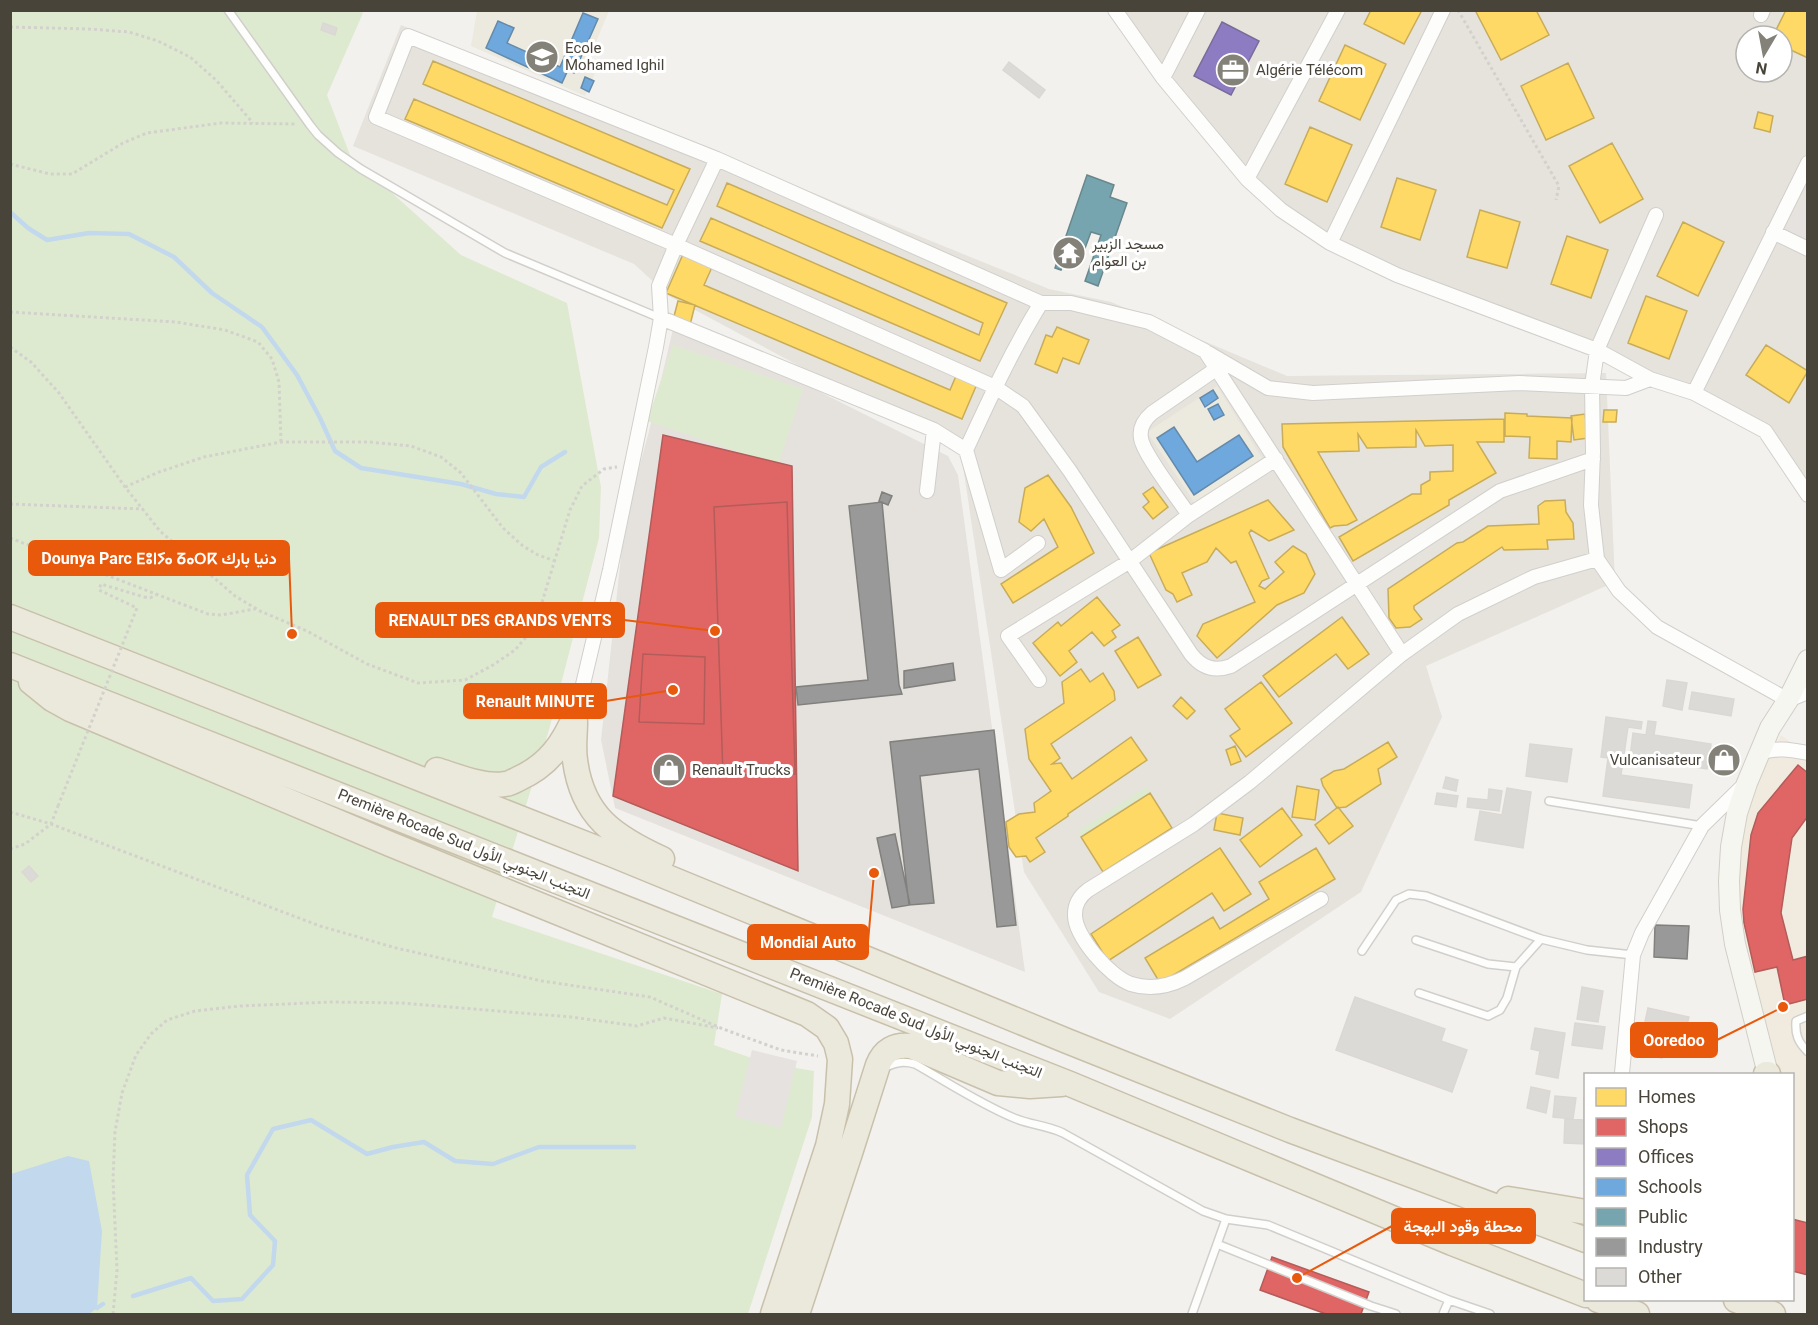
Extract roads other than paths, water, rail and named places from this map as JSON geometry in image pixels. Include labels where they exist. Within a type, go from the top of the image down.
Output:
[{"type":"highway","points":[[10,616],[424,765],[484,783],[506,784],[530,774],[553,755],[565,738],[576,714]]},
{"type":"highway","points":[[10,616],[611,854],[1278,1125],[1584,1239]]},
{"type":"highway","points":[[10,665],[36,687],[70,709],[379,840],[807,1014],[826,1028],[836,1043],[840,1059],[837,1104],[828,1146],[773,1314]]},
{"type":"highway","name":"Première Rocade Sud التجنب الجنوبي الأول","points":[[10,665],[1070,1084],[1452,1243],[1584,1293]]},
{"type":"highway","points":[[576,714],[574,758],[582,792],[607,828],[640,849],[978,1003]]},
{"type":"highway","points":[[797,1314],[874,1075],[885,1053],[897,1046],[911,1046],[998,1083],[1030,1086],[1070,1084]]},
{"type":"highway","points":[[1453,1190],[1584,1212]]},
{"type":"highway","points":[[1603,1301],[1637,1314]]},
{"type":"highway","points":[[1741,1301],[1773,1314]]},
{"type":"main road","points":[[1768,1073],[1735,944],[1730,910],[1731,848],[1737,813],[1747,783],[1770,728],[1788,700],[1808,660]]},
{"type":"street","points":[[1115,10],[1164,78],[1247,179],[1281,210],[1330,243],[1397,275],[1597,350],[1650,379],[1694,393],[1766,431],[1808,495]]},
{"type":"street","points":[[1164,78],[1198,10]]},
{"type":"street","points":[[1247,179],[1338,10]]},
{"type":"street","points":[[1330,243],[1443,10]]},
{"type":"street","points":[[1593,459],[1500,491],[1231,666],[1213,669],[1204,666],[1191,654],[1070,471],[1023,406],[995,387],[676,245],[375,117],[408,36],[717,159],[1041,303],[1071,303],[1149,322],[1268,388],[1312,393],[1519,383],[1626,388],[1650,379]]},
{"type":"street","points":[[576,714],[610,570],[660,318],[659,286],[717,159]]},
{"type":"street","points":[[1694,393],[1773,232],[1803,185],[1808,163]]},
{"type":"street","points":[[1656,215],[1597,350],[1592,386],[1591,505],[1598,559],[1619,591],[1657,627],[1788,700],[1808,692]]},
{"type":"street","points":[[1773,232],[1808,249]]},
{"type":"street","points":[[1038,543],[1001,570],[966,450],[995,387],[1041,303]]},
{"type":"street","points":[[660,318],[934,430],[966,450]]},
{"type":"street","points":[[1204,351],[1402,654]]},
{"type":"street","points":[[1189,515],[1142,445],[1141,430],[1147,417],[1216,369]]},
{"type":"street","points":[[927,491],[934,430]]},
{"type":"street","points":[[1039,681],[1008,636],[1130,561],[1189,515],[1276,459]]},
{"type":"street","points":[[1321,899],[1172,985],[1157,987],[1143,987],[1128,983],[1116,976],[1087,944],[1078,929],[1074,915],[1078,901],[1088,890],[1194,824],[1250,783],[1402,654],[1458,614],[1534,578],[1598,559]]},
{"type":"street","points":[[1760,753],[1770,749],[1808,753]]},
{"type":"street","points":[[1622,1073],[1633,955],[1642,933],[1702,826],[1747,783]]},
{"type":"lane","points":[[228,10],[310,125],[338,153],[361,169],[505,253],[660,318]]},
{"type":"lane","points":[[1549,801],[1702,826]]},
{"type":"lane","points":[[1362,951],[1396,900],[1410,894],[1436,900],[1541,939],[1587,950],[1633,955]]},
{"type":"lane","points":[[1419,993],[1488,1016],[1500,1010],[1507,998],[1516,967],[1541,939]]},
{"type":"lane","points":[[1416,940],[1488,964],[1516,967]]},
{"type":"lane","points":[[1808,1016],[1796,1021],[1795,1030],[1798,1042],[1808,1052]]},
{"type":"lane","points":[[874,1075],[895,1063],[915,1064],[1005,1114],[1063,1133],[1193,1206],[1226,1219],[1268,1225],[1449,1300],[1490,1314]]},
{"type":"lane","points":[[1192,1314],[1226,1219]]},
{"type":"lane","points":[[1217,1244],[1396,1314]]},
{"type":"lane","points":[[1443,1314],[1449,1300]]},
{"type":"lane","points":[[1367,1314],[1371,1306]]},
{"type":"water","points":[[68,1156],[89,1161],[102,1231],[97,1308],[89,1314],[11,1314],[11,1174]]},
{"type":"waterway","points":[[10,212],[28,228],[47,240],[89,233],[129,234],[174,257],[212,293],[262,327],[297,375],[335,451],[361,468],[461,484],[496,494],[524,497],[541,467],[565,452]]},
{"type":"waterway","points":[[133,1296],[191,1278],[213,1301],[242,1299],[273,1265],[275,1241],[250,1215],[247,1175],[273,1129],[311,1120],[367,1154],[424,1142],[455,1161],[493,1164],[539,1147],[634,1147]]},
{"type":"waterway","points":[[97,1308],[103,1304]]},
{"type":"place","name":"Ecole Mohamed Ighil","points":[[542,57]]},
{"type":"place","name":"Algérie Télécom","points":[[1233,70]]},
{"type":"place","name":"مسجد الزبير بن العوام","points":[[1069,253]]},
{"type":"place","name":"RENAULT DES GRANDS VENTS","points":[[715,631]]},
{"type":"place","name":"Dounya Parc ⴹⵓⵏⵢⴰ ⵒⴰⵔⴽ دنيا بارك","points":[[292,634]]},
{"type":"place","name":"Renault MINUTE","points":[[673,690]]},
{"type":"place","name":"Vulcanisateur","points":[[1724,760]]},
{"type":"place","name":"Renault Trucks","points":[[669,770]]},
{"type":"place","name":"Mondial Auto","points":[[874,873]]},
{"type":"place","name":"Ooredoo","points":[[1783,1007]]},
{"type":"place","name":"محطة وقود البهجة","points":[[1297,1278]]}]
